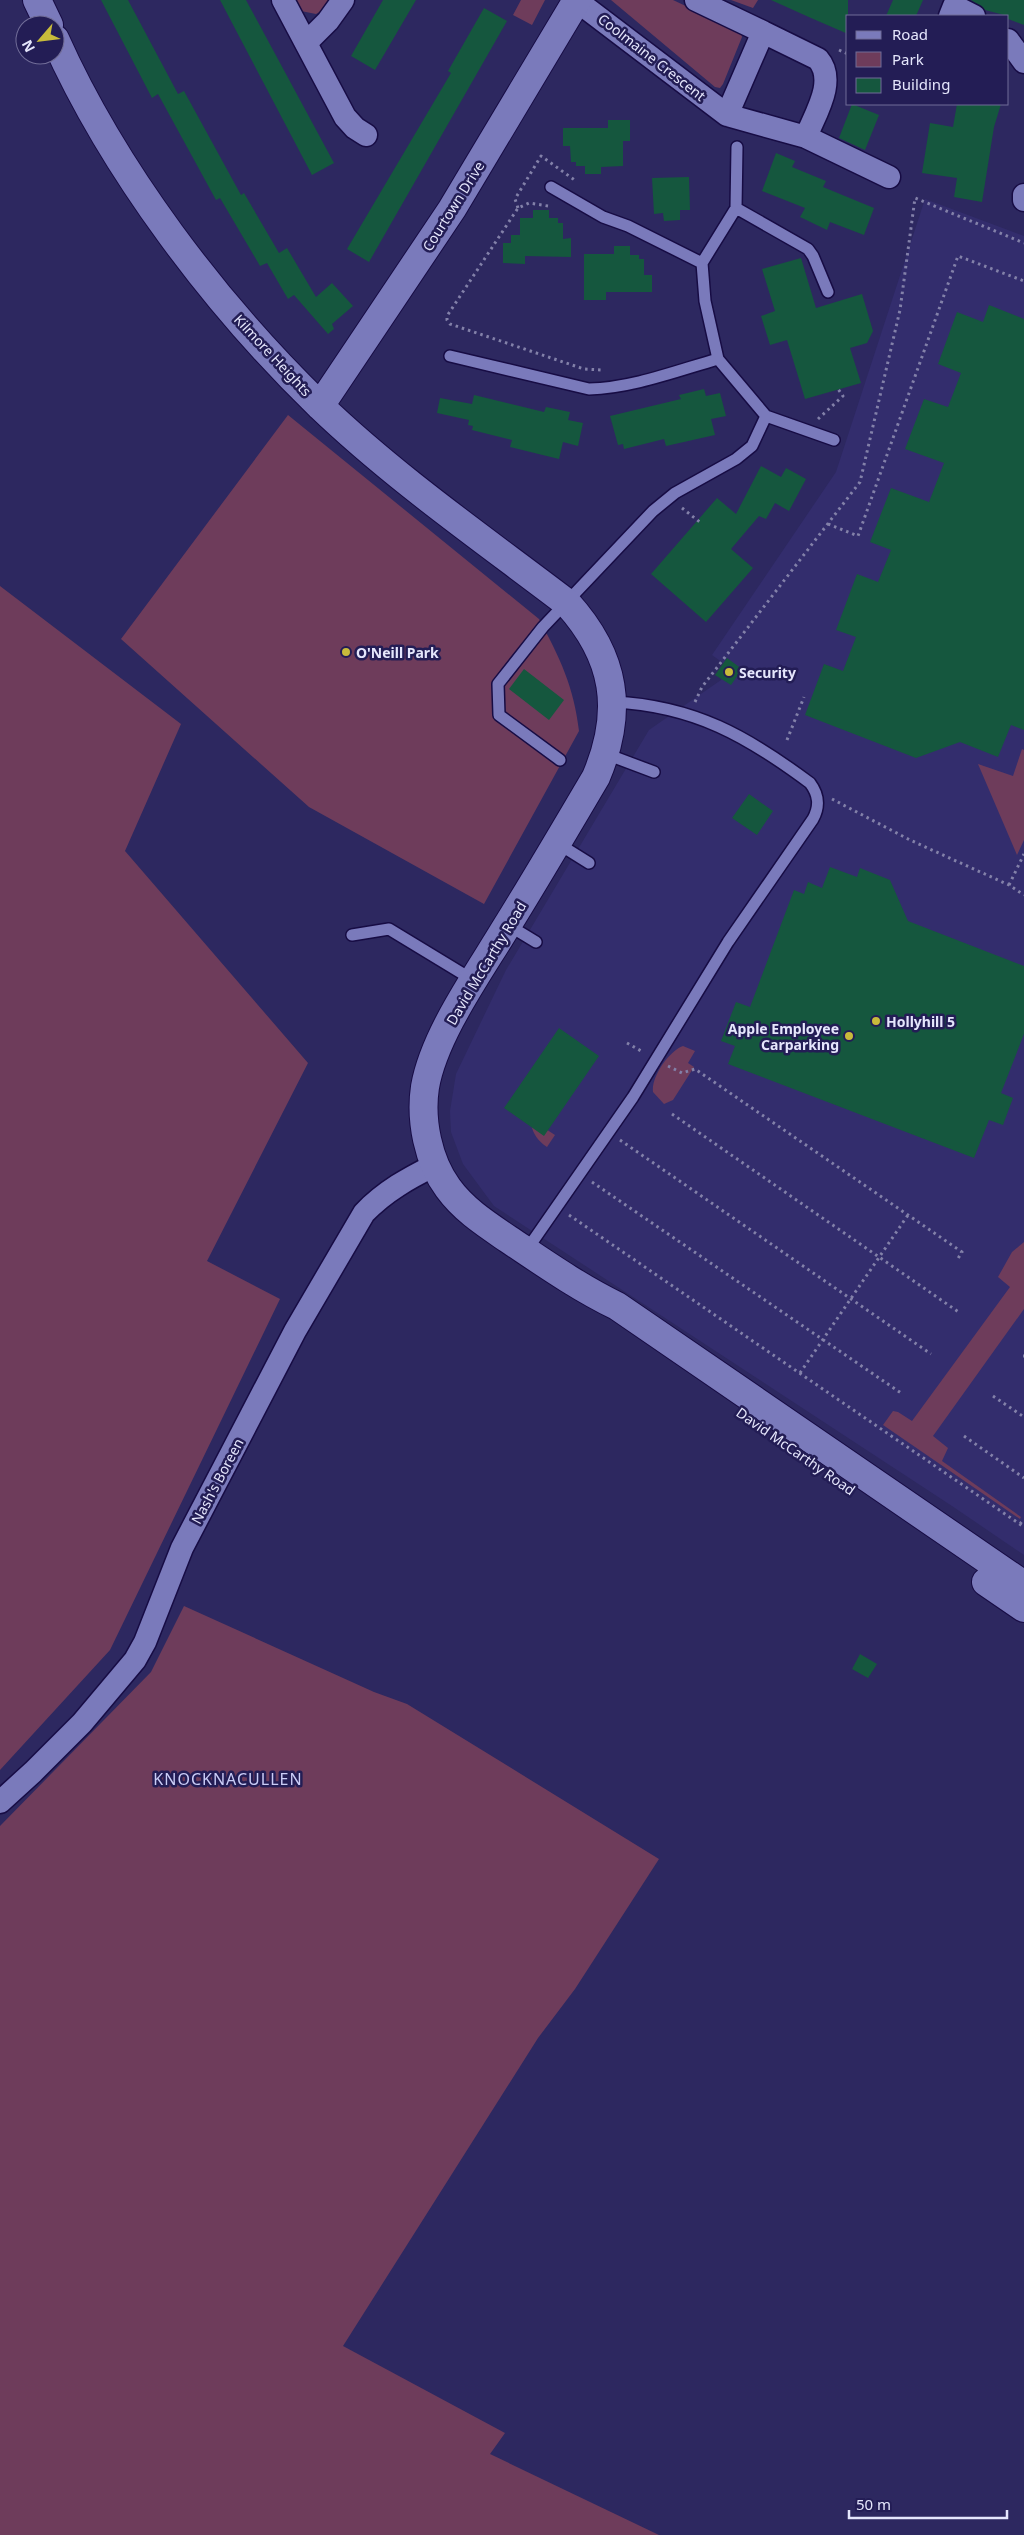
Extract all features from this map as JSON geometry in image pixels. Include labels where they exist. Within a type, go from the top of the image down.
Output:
[{"type":"street","points":[[37,0],[44,15]]},
{"type":"street","points":[[283,0],[307,42],[345,117],[355,128],[366,135]]},
{"type":"street","points":[[307,42],[328,21],[343,0]]},
{"type":"street","name":"Coolmaine Crescent","points":[[577,0],[727,115],[806,137],[889,177]]},
{"type":"street","name":"Courtown Drive","points":[[320,406],[452,210],[577,0]]},
{"type":"street","points":[[696,0],[818,59],[823,65],[826,86],[806,137]]},
{"type":"street","points":[[954,7],[972,15]]},
{"type":"street","points":[[727,115],[763,32]]},
{"type":"street","points":[[1009,41],[1024,62]]},
{"type":"street","name":"Kilmore Heights","points":[[65,58],[102,128],[137,184],[222,301],[320,406],[393,470],[567,604]]},
{"type":"street","points":[[1024,195],[1024,200]]},
{"type":"street","name":"David McCarthy Road","points":[[567,604],[588,628],[597,645],[610,683],[614,702],[606,754],[596,777],[474,980],[435,1052],[425,1088],[424,1114],[436,1165],[457,1200],[475,1216],[576,1285],[617,1306],[1024,1585]]},
{"type":"street","name":"Nash's Boreen","points":[[0,1802],[82,1723],[135,1660],[145,1642],[182,1548],[295,1331],[364,1212],[386,1192],[436,1165]]},
{"type":"street","name":"David McCarthy Road","points":[[576,1285],[608,1320],[1024,1608]]},
{"type":"lane","points":[[737,147],[736,208],[702,263],[705,301],[718,359],[766,416],[834,440]]},
{"type":"lane","points":[[551,187],[603,217],[628,226],[702,263]]},
{"type":"lane","points":[[736,208],[808,249],[813,256],[828,292]]},
{"type":"lane","points":[[450,356],[589,389],[605,389],[662,376],[718,359]]},
{"type":"lane","points":[[560,760],[499,715],[498,684],[543,627],[653,512],[676,493],[736,459],[752,446],[766,416]]},
{"type":"lane","points":[[526,1251],[656,1061],[724,949],[813,819],[818,806],[816,791],[810,783],[747,739],[710,722],[689,716],[634,703],[614,702]]},
{"type":"lane","points":[[606,754],[654,772]]},
{"type":"lane","points":[[557,843],[589,863]]},
{"type":"lane","points":[[508,925],[536,942]]},
{"type":"lane","points":[[352,935],[389,929],[474,980]]},
{"type":"path","points":[[689,716],[702,687],[860,482],[900,310],[915,198],[1024,243]]},
{"type":"path","points":[[551,207],[529,203],[518,208],[447,316],[447,320],[450,324],[584,369],[606,371]]},
{"type":"path","points":[[828,524],[858,536],[958,256],[1024,281]]},
{"type":"path","points":[[816,434],[818,420],[843,396],[838,390]]},
{"type":"path","points":[[685,501],[679,506],[701,523]]},
{"type":"path","points":[[787,740],[804,697]]},
{"type":"path","points":[[816,791],[910,840],[1009,885],[1024,895]]},
{"type":"path","points":[[1009,885],[1024,854]]},
{"type":"path","points":[[656,1061],[682,1073],[695,1070],[962,1252],[957,1260]]},
{"type":"path","points":[[672,1114],[960,1313]]},
{"type":"path","points":[[608,1132],[931,1354]]},
{"type":"path","points":[[579,1174],[821,1341],[901,1393]]},
{"type":"path","points":[[556,1207],[1022,1526],[1024,1519]]},
{"type":"path","points":[[800,1373],[908,1215]]},
{"type":"path","points":[[993,1396],[1024,1417]]},
{"type":"path","points":[[964,1436],[1024,1478]]},
{"type":"shaded area","points":[[925,199],[1024,236],[1024,1555],[494,1206],[463,1164],[451,1132],[450,1111],[456,1074],[506,970],[649,730],[721,680],[730,668],[712,655],[836,472]]},
{"type":"green space","points":[[295,0],[332,0],[328,7],[316,14],[301,11]]},
{"type":"green space","points":[[521,0],[545,0],[532,25],[513,15]]},
{"type":"green space","points":[[611,0],[673,0],[741,32],[742,37],[720,88],[715,87]]},
{"type":"green space","points":[[731,0],[758,0],[753,8]]},
{"type":"green space","name":"O'Neill Park","points":[[288,415],[539,619],[565,673],[574,700],[579,731],[484,904],[309,807],[121,639]]},
{"type":"green space","points":[[0,586],[181,724],[125,851],[308,1063],[207,1261],[280,1299],[110,1650],[0,1770]]},
{"type":"green space","points":[[1022,749],[1024,750],[1024,840],[1017,855],[978,764],[1013,776]]},
{"type":"green space","points":[[683,1046],[695,1051],[688,1063],[694,1067],[673,1100],[664,1104],[653,1092],[655,1079],[662,1065],[672,1053]]},
{"type":"green space","points":[[535,1122],[555,1135],[547,1147],[535,1134],[531,1124]]},
{"type":"green space","points":[[1024,1242],[1024,1309],[933,1436],[948,1448],[942,1461],[1021,1517],[1020,1519],[883,1425],[893,1411],[912,1421],[1010,1287],[998,1277],[1012,1252]]},
{"type":"green space","points":[[184,1606],[374,1692],[407,1704],[659,1859],[575,1989],[538,2038],[343,2346],[505,2433],[490,2454],[659,2535],[0,2535],[0,1826],[151,1672]]},
{"type":"building","points":[[101,0],[128,0],[178,94],[184,91],[241,195],[244,193],[279,253],[287,248],[316,297],[332,283],[353,306],[332,324],[334,329],[328,334],[294,295],[288,299],[267,263],[260,266],[220,198],[216,200],[158,94],[152,98]]},
{"type":"building","points":[[220,0],[246,0],[334,163],[312,175]]},
{"type":"building","points":[[383,0],[416,0],[375,70],[351,56]]},
{"type":"building","points":[[771,0],[848,0],[846,33]]},
{"type":"building","points":[[893,0],[923,0],[916,15],[886,15]]},
{"type":"building","points":[[971,0],[1024,0],[1024,25],[1009,19],[1009,15],[985,10]]},
{"type":"building","points":[[484,8],[507,21],[369,262],[347,249],[451,73],[448,71]]},
{"type":"building","points":[[852,105],[879,115],[865,150],[839,138]]},
{"type":"building","points":[[957,105],[1001,105],[994,127],[982,202],[954,197],[957,178],[922,173],[930,123],[953,127]]},
{"type":"building","points":[[608,120],[630,120],[630,141],[623,141],[623,166],[601,167],[601,174],[585,174],[585,166],[576,166],[576,162],[571,162],[570,146],[563,146],[563,128],[608,128]]},
{"type":"building","points":[[776,153],[795,161],[792,167],[826,181],[823,187],[874,208],[864,235],[830,222],[827,230],[800,217],[805,208],[762,191]]},
{"type":"building","points":[[689,177],[690,210],[680,210],[680,220],[664,221],[663,213],[654,214],[652,178]]},
{"type":"building","points":[[533,210],[549,210],[549,218],[558,218],[558,223],[563,223],[563,239],[571,238],[571,257],[525,256],[525,264],[503,263],[503,243],[511,243],[511,235],[520,235],[520,218],[533,218]]},
{"type":"building","points":[[614,246],[630,246],[630,255],[639,255],[639,259],[644,259],[644,275],[652,275],[652,292],[606,292],[606,300],[584,300],[584,254],[614,254]]},
{"type":"building","points":[[801,258],[816,308],[862,294],[873,331],[867,343],[850,348],[861,383],[805,399],[787,340],[770,345],[761,316],[775,311],[762,269]]},
{"type":"building","points":[[989,305],[1024,319],[1024,730],[1011,725],[998,757],[960,742],[916,758],[805,715],[824,664],[843,671],[856,637],[836,630],[857,574],[878,582],[891,550],[870,542],[891,488],[929,502],[944,463],[905,449],[924,399],[948,407],[961,373],[938,364],[957,312],[983,322]]},
{"type":"building","points":[[704,389],[706,396],[720,393],[726,416],[711,419],[715,435],[666,446],[664,439],[624,449],[623,444],[618,445],[610,416],[681,399],[679,395]]},
{"type":"building","points":[[474,395],[544,412],[546,407],[570,412],[568,420],[583,423],[578,446],[563,442],[559,459],[510,447],[512,440],[472,430],[473,426],[468,425],[469,420],[437,413],[440,398],[472,404]]},
{"type":"building","points":[[761,466],[781,477],[786,468],[806,479],[789,511],[775,503],[766,519],[759,516],[731,549],[753,568],[706,622],[651,574],[717,498],[736,514]]},
{"type":"building","name":"Security","points":[[727,658],[742,669],[731,685],[715,675]]},
{"type":"building","points":[[524,669],[564,700],[549,720],[509,689]]},
{"type":"building","points":[[749,794],[773,811],[757,835],[732,818]]},
{"type":"building","name":"Apple Employee Carparking","points":[[830,867],[857,877],[860,868],[890,880],[908,921],[1024,966],[1024,1034],[1001,1093],[1013,1098],[1003,1125],[989,1120],[974,1158],[728,1064],[735,1046],[721,1041],[736,1002],[750,1007],[794,890],[804,894],[808,882],[822,888]]},
{"type":"building","points":[[559,1028],[599,1056],[544,1136],[504,1108]]},
{"type":"building","points":[[860,1654],[877,1664],[868,1678],[852,1669]]},
{"type":"place","name":"O'Neill Park","points":[[346,652]]},
{"type":"place","name":"Security","points":[[729,672]]},
{"type":"place","name":"Hollyhill 5","points":[[876,1021]]},
{"type":"place","name":"Apple Employee Carparking","points":[[849,1036]]},
{"type":"district","name":"KNOCKNACULLEN","points":[[228,1779]]}]
